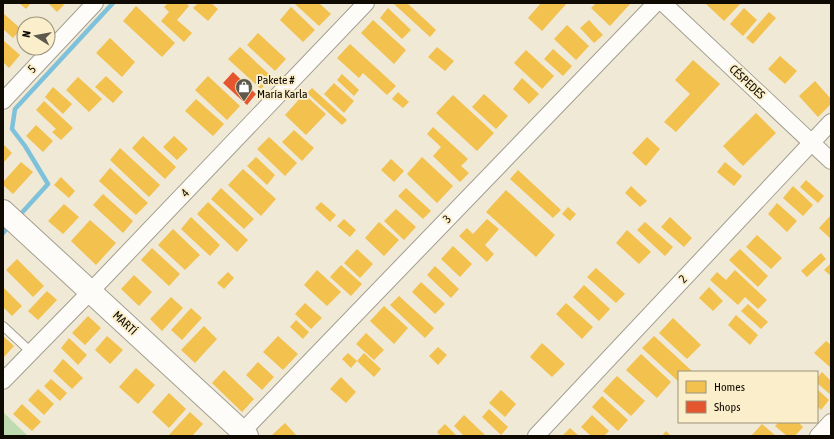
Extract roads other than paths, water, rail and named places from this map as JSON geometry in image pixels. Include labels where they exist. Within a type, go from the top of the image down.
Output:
[{"type":"street","name":"5","points":[[3,101],[95,3]]},
{"type":"street","name":"4","points":[[3,381],[366,3]]},
{"type":"street","name":"3","points":[[242,435],[656,3]]},
{"type":"street","name":"CÉSPEDES","points":[[663,3],[831,161]]},
{"type":"street","name":"2","points":[[536,436],[831,122]]},
{"type":"street","name":"MARTÍ","points":[[10,218],[91,291],[242,435]]},
{"type":"street","points":[[818,436],[831,422]]},
{"type":"lane","points":[[3,326],[31,352]]},
{"type":"waterway","points":[[18,217],[48,184],[25,146],[12,129],[15,109],[113,3]]},
{"type":"waterway","points":[[3,233],[10,225]]},
{"type":"place","name":"Pakete # María Karla","points":[[244,102]]}]
